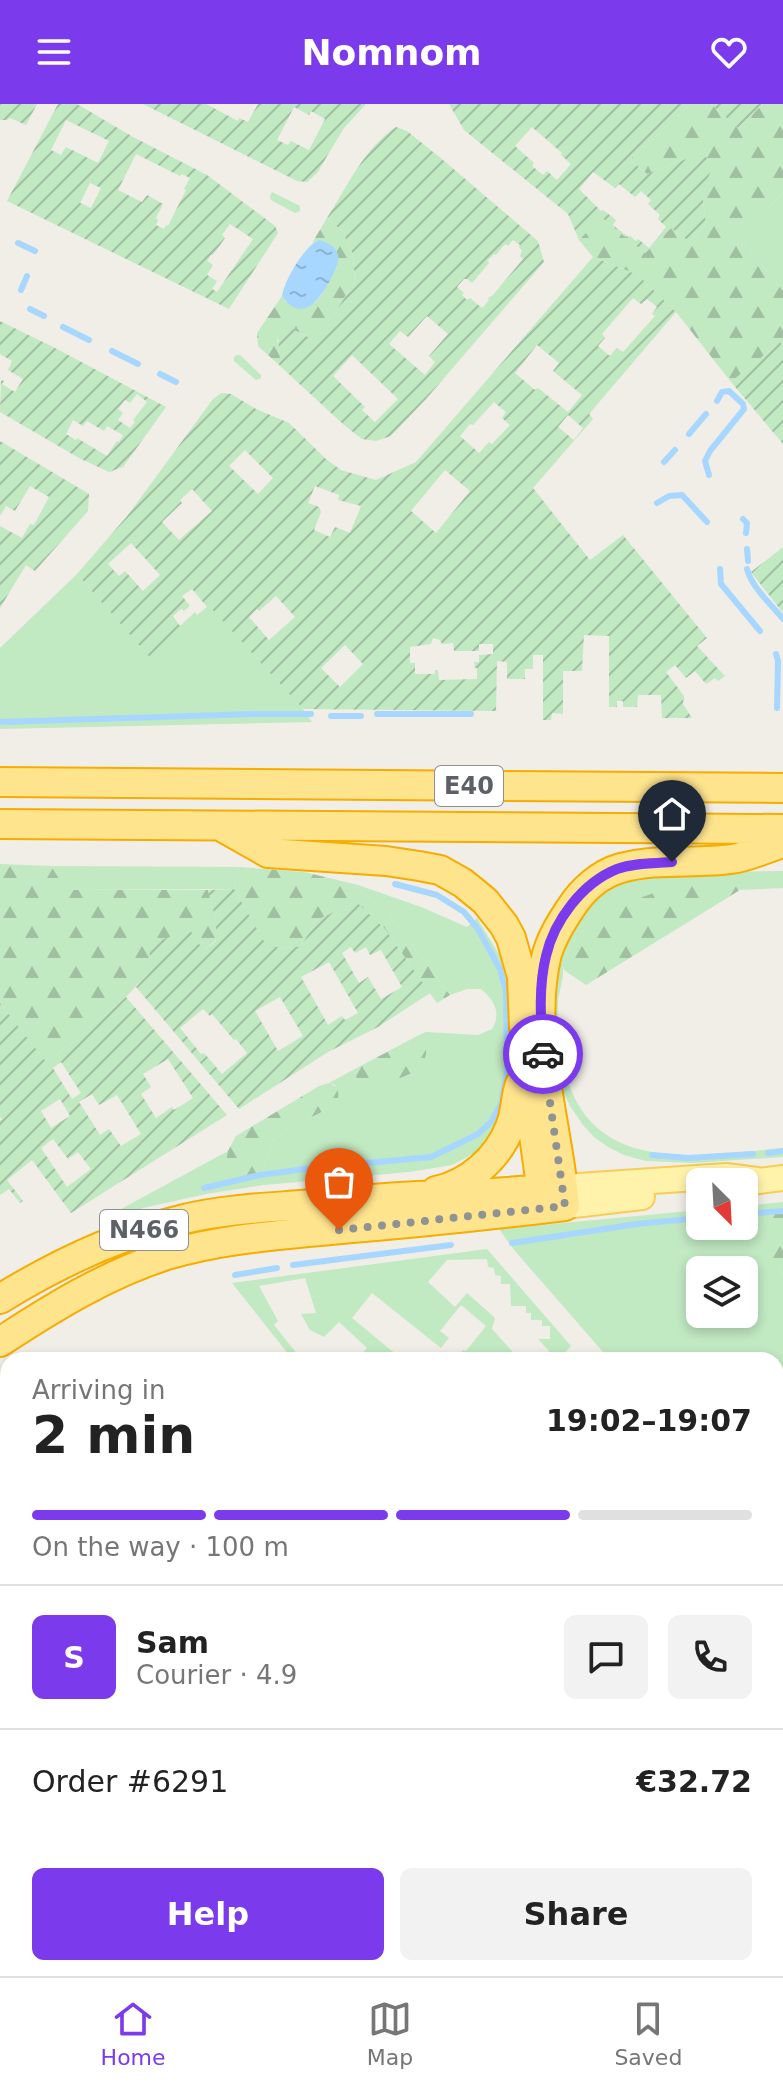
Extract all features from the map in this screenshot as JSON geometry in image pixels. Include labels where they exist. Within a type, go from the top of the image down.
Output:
[{"type":"highway","name":"E40","points":[[0,782],[783,788]]},
{"type":"highway","name":"E40","points":[[0,824],[783,829]]},
{"type":"highway","points":[[220,826],[268,853],[386,861],[440,870],[475,891],[485,901],[504,925],[519,963],[526,1072],[554,1198]]},
{"type":"highway","points":[[554,1198],[542,1035],[542,994],[546,956],[567,913],[586,888],[618,869],[641,864],[733,859],[783,843]]},
{"type":"highway","points":[[414,1196],[445,1189],[477,1172],[489,1161],[511,1126],[518,1088],[526,1072]]},
{"type":"highway","name":"N466","points":[[0,1299],[84,1253],[146,1230],[217,1213],[414,1196],[554,1198]]},
{"type":"highway","name":"N466","points":[[0,1342],[100,1283],[166,1255],[257,1236],[396,1224],[554,1198]]},
{"type":"highway","points":[[84,1253],[100,1283]]},
{"type":"main road","name":"N466","points":[[758,1180],[783,1178]]},
{"type":"main road","name":"N466","points":[[554,1198],[686,1181]]},
{"type":"main road","name":"N466","points":[[554,1198],[686,1191]]},
{"type":"green space","points":[[0,104],[37,104],[26,125],[10,118],[0,120]]},
{"type":"green space","points":[[58,104],[77,104],[207,175],[275,226],[278,233],[229,309],[7,201]],"holes":[[[66,120],[109,141],[98,163],[66,147],[61,155],[51,150]],[[136,154],[190,178],[164,229],[156,225],[163,204],[147,195],[142,202],[118,190]],[[90,183],[101,188],[91,208],[80,203]],[[230,224],[253,239],[217,292],[212,289],[217,281],[207,275],[213,265],[207,261],[225,238],[222,235]]]},
{"type":"green space","points":[[143,104],[206,104],[238,121],[239,118],[248,122],[258,104],[366,104],[344,128],[317,173],[307,182],[297,181]],"holes":[[[294,107],[309,115],[311,111],[325,119],[309,150],[291,141],[288,145],[277,140]]]},
{"type":"green space","points":[[449,104],[691,104],[630,159],[647,174],[702,153],[713,165],[702,193],[706,224],[690,242],[671,228],[645,253],[601,217],[579,240],[568,214],[464,130]],"holes":[[[532,127],[571,164],[557,180],[547,171],[543,175],[515,146]],[[593,172],[615,188],[619,184],[635,197],[641,191],[651,200],[648,204],[660,215],[658,219],[666,227],[649,248],[613,225],[616,220],[601,211],[579,189]]]},
{"type":"green space","points":[[691,104],[711,104],[738,128],[763,104],[783,104],[783,192],[741,240],[783,291],[783,346],[779,343],[731,382],[676,312],[638,275],[593,257],[579,240],[601,217],[645,253],[671,228],[690,242],[706,224],[702,153],[647,174],[630,159]]},
{"type":"green space","points":[[711,104],[763,104],[738,128]]},
{"type":"green space","points":[[396,127],[407,131],[538,241],[544,262],[426,399],[391,436],[376,441],[362,439],[344,425],[279,365],[278,342],[280,334],[291,326],[308,337],[320,330],[355,281],[353,254],[342,231],[327,218],[357,168],[385,135]],"holes":[[[513,240],[520,245],[523,259],[482,308],[470,298],[467,300],[457,287],[464,279],[472,283],[489,263],[487,261]],[[427,316],[448,334],[429,356],[435,362],[425,375],[389,344],[400,331],[408,337]],[[352,355],[398,399],[375,422],[362,410],[365,407],[333,376]]]},
{"type":"green space","points":[[272,192],[300,206],[300,211],[295,213],[271,200]]},
{"type":"green space","points":[[783,192],[783,291],[741,240]]},
{"type":"green space","points":[[327,218],[342,231],[353,254],[355,281],[320,330],[309,337],[296,331],[277,339],[279,365],[258,346],[257,333],[282,296],[286,302],[314,303],[321,296],[337,266],[319,240],[312,243]]},
{"type":"green space","points":[[593,257],[638,275],[676,312],[589,414],[593,419],[533,488],[590,560],[623,535],[707,638],[697,646],[725,676],[706,684],[695,671],[686,678],[675,665],[666,672],[684,696],[683,704],[692,718],[662,718],[661,695],[638,695],[637,707],[623,707],[623,701],[617,701],[617,707],[609,707],[609,636],[584,635],[582,671],[563,671],[563,714],[552,713],[551,720],[543,720],[543,655],[533,655],[533,669],[525,669],[525,679],[507,679],[507,662],[497,661],[496,711],[303,709],[211,608],[154,662],[77,574],[128,515],[213,399],[221,393],[231,394],[289,423],[341,470],[376,480],[416,462]],"holes":[[[633,298],[641,304],[647,299],[657,307],[652,314],[655,316],[623,352],[617,348],[610,356],[598,346],[605,338],[602,334]],[[537,345],[559,363],[553,371],[582,395],[568,412],[538,388],[535,390],[515,373]],[[494,402],[506,412],[502,418],[510,425],[479,453],[460,436]],[[568,415],[583,428],[574,440],[558,427]],[[245,450],[273,478],[258,494],[229,466]],[[445,470],[470,491],[436,533],[411,511]],[[315,486],[339,495],[338,500],[361,506],[350,533],[335,527],[330,537],[314,530],[321,512],[319,507],[308,503]],[[192,489],[212,511],[179,540],[162,522]],[[131,543],[160,575],[143,591],[125,571],[119,576],[108,564]],[[192,589],[207,607],[197,615],[195,612],[180,626],[173,616],[181,609],[184,611],[190,606],[182,596]],[[276,596],[295,617],[269,640],[249,617]],[[433,638],[442,644],[453,643],[454,651],[479,651],[479,644],[493,644],[493,654],[479,655],[479,662],[474,662],[477,679],[439,680],[438,670],[435,674],[415,674],[415,663],[410,663],[410,647],[431,644]],[[345,645],[363,664],[340,687],[321,668]]]},
{"type":"green space","points":[[0,321],[166,407],[123,467],[109,472],[0,412],[1,380],[15,392],[23,379],[8,370],[12,361],[0,354]],"holes":[[[137,394],[147,402],[130,428],[118,420],[123,413],[118,409],[125,400],[130,403]],[[73,420],[83,426],[87,421],[104,431],[107,426],[123,435],[107,456],[66,434]]]},
{"type":"green space","points":[[780,342],[783,346],[783,444],[731,382]]},
{"type":"green space","points":[[236,355],[240,355],[261,378],[256,380],[234,361]]},
{"type":"green space","points":[[0,441],[89,494],[88,511],[35,571],[26,565],[0,608],[0,526],[22,538],[30,524],[34,525],[49,497],[30,486],[15,511],[6,506],[0,516]]},
{"type":"green space","points":[[783,547],[783,613],[751,572]]},
{"type":"green space","points":[[77,574],[154,661],[211,607],[312,722],[0,729],[0,648]]},
{"type":"green space","points":[[0,864],[51,866],[66,890],[208,890],[216,921],[216,940],[203,950],[152,969],[126,997],[47,1063],[0,1003]]},
{"type":"green space","points":[[51,866],[239,867],[234,889],[65,890]]},
{"type":"green space","points":[[239,867],[304,872],[358,885],[357,889],[384,908],[450,995],[437,1003],[384,928],[354,901],[317,920],[301,946],[283,949],[265,944],[234,889]]},
{"type":"green space","points":[[783,871],[783,888],[740,890],[725,879],[599,917],[571,944],[561,962],[563,972],[558,998],[558,1034],[572,1093],[591,1121],[615,1140],[644,1150],[676,1155],[783,1148],[783,1157],[692,1163],[646,1161],[608,1147],[583,1125],[559,1083],[551,1023],[555,957],[584,903],[618,880],[676,872]]},
{"type":"green space","points":[[726,879],[740,890],[586,985],[564,970],[561,962],[571,944],[599,917],[667,888]]},
{"type":"green space","points":[[358,885],[467,927],[477,918],[500,956],[510,1022],[506,1106],[501,1122],[481,1150],[452,1165],[206,1194],[143,1208],[109,1220],[110,1215],[228,1151],[226,1162],[262,1172],[273,1140],[335,1105],[335,1085],[329,1083],[353,1070],[358,1081],[419,1067],[425,1051],[419,1035],[426,1032],[478,1035],[492,1029],[496,1012],[486,993],[481,989],[467,989],[450,995],[384,908],[357,889]]},
{"type":"green space","points":[[234,889],[265,943],[283,949],[301,946],[317,920],[354,900],[384,928],[430,993],[378,1027],[328,1052],[239,1109],[136,987],[152,969],[149,950],[161,940],[190,930],[203,950],[216,941],[216,921],[208,890]],"holes":[[[351,947],[355,953],[366,947],[370,955],[381,950],[402,987],[381,999],[368,977],[359,983],[342,953]],[[329,962],[358,1013],[345,1020],[342,1016],[328,1025],[301,977]],[[280,997],[303,1036],[278,1051],[255,1011]],[[203,1009],[210,1016],[212,1014],[247,1053],[222,1074],[180,1028]]]},
{"type":"green space","points":[[126,997],[227,1115],[71,1213],[32,1160],[7,1180],[23,1201],[20,1203],[9,1189],[0,1195],[0,1003],[47,1063]],"holes":[[[168,1059],[193,1098],[156,1118],[141,1094],[151,1087],[143,1074]],[[61,1062],[81,1093],[72,1099],[53,1068]],[[92,1094],[99,1105],[117,1095],[141,1134],[121,1146],[109,1129],[100,1135],[79,1102]],[[60,1099],[70,1116],[51,1128],[41,1111]],[[53,1139],[68,1159],[78,1152],[91,1169],[67,1187],[41,1148]]]},
{"type":"green space","points":[[419,1035],[426,1054],[417,1069],[398,1079],[376,1083],[358,1081],[353,1070]]},
{"type":"green space","points":[[329,1083],[338,1092],[335,1105],[273,1140],[262,1172],[233,1179],[227,1172],[226,1162],[236,1136]]},
{"type":"green space","points":[[783,1202],[783,1211],[764,1218],[783,1275],[783,1352],[603,1352],[499,1229],[686,1211],[686,1240],[758,1240],[758,1205]]},
{"type":"green space","points":[[783,1211],[783,1275],[768,1248],[763,1225],[764,1218]]},
{"type":"green space","points":[[487,1249],[571,1346],[565,1352],[548,1352],[538,1339],[550,1339],[550,1326],[542,1326],[542,1320],[531,1320],[526,1306],[511,1306],[510,1284],[501,1284],[501,1276],[495,1275],[494,1268],[488,1267],[487,1259],[447,1260],[428,1282],[455,1307],[467,1293],[495,1318],[492,1329],[513,1352],[461,1352],[466,1351],[486,1326],[461,1305],[440,1331],[449,1338],[441,1348],[372,1293],[352,1318],[393,1352],[364,1352],[367,1348],[339,1322],[324,1337],[310,1330],[301,1314],[316,1313],[305,1278],[259,1286],[278,1321],[274,1325],[296,1352],[287,1352],[232,1283]]},
{"type":"water","points":[[319,240],[335,249],[337,266],[324,291],[313,303],[302,309],[295,308],[282,296],[284,289],[302,256]]},
{"type":"waterway","points":[[18,243],[35,251]]},
{"type":"waterway","points":[[21,290],[27,276]]},
{"type":"waterway","points":[[30,309],[44,316]]},
{"type":"waterway","points":[[63,327],[89,340]]},
{"type":"waterway","points":[[112,351],[138,364]]},
{"type":"waterway","points":[[160,374],[176,382]]},
{"type":"waterway","points":[[709,475],[705,461],[710,451],[744,409],[743,404],[729,391],[722,392],[717,401]]},
{"type":"waterway","points":[[689,434],[706,414]]},
{"type":"waterway","points":[[664,462],[675,450]]},
{"type":"waterway","points":[[657,503],[669,496],[682,495],[707,522]]},
{"type":"waterway","points":[[743,519],[747,523],[746,533]]},
{"type":"waterway","points":[[747,549],[748,561]]},
{"type":"waterway","points":[[720,569],[721,584],[760,631]]},
{"type":"waterway","points":[[747,569],[757,589],[783,619]]},
{"type":"waterway","points":[[776,654],[777,708]]},
{"type":"waterway","points":[[0,722],[311,714]]},
{"type":"waterway","points":[[377,714],[471,714]]},
{"type":"waterway","points":[[331,716],[361,716]]},
{"type":"waterway","points":[[204,1188],[260,1175],[431,1157],[478,1134],[491,1122],[501,1104],[507,1071],[506,991],[500,969],[478,929],[464,912],[437,895],[395,884]]},
{"type":"waterway","points":[[768,1153],[783,1151]]},
{"type":"waterway","points":[[652,1155],[688,1158],[753,1154]]},
{"type":"waterway","points":[[758,1213],[783,1211]]},
{"type":"waterway","points":[[512,1243],[686,1219]]},
{"type":"waterway","points":[[293,1265],[451,1245]]},
{"type":"waterway","points":[[235,1275],[277,1268]]},
{"type":"way so far","points":[[339,1230],[565,1206],[543,1054]]},
{"type":"route","points":[[543,1054],[542,994],[546,956],[559,925],[574,901],[598,879],[618,869],[672,862]]}]
